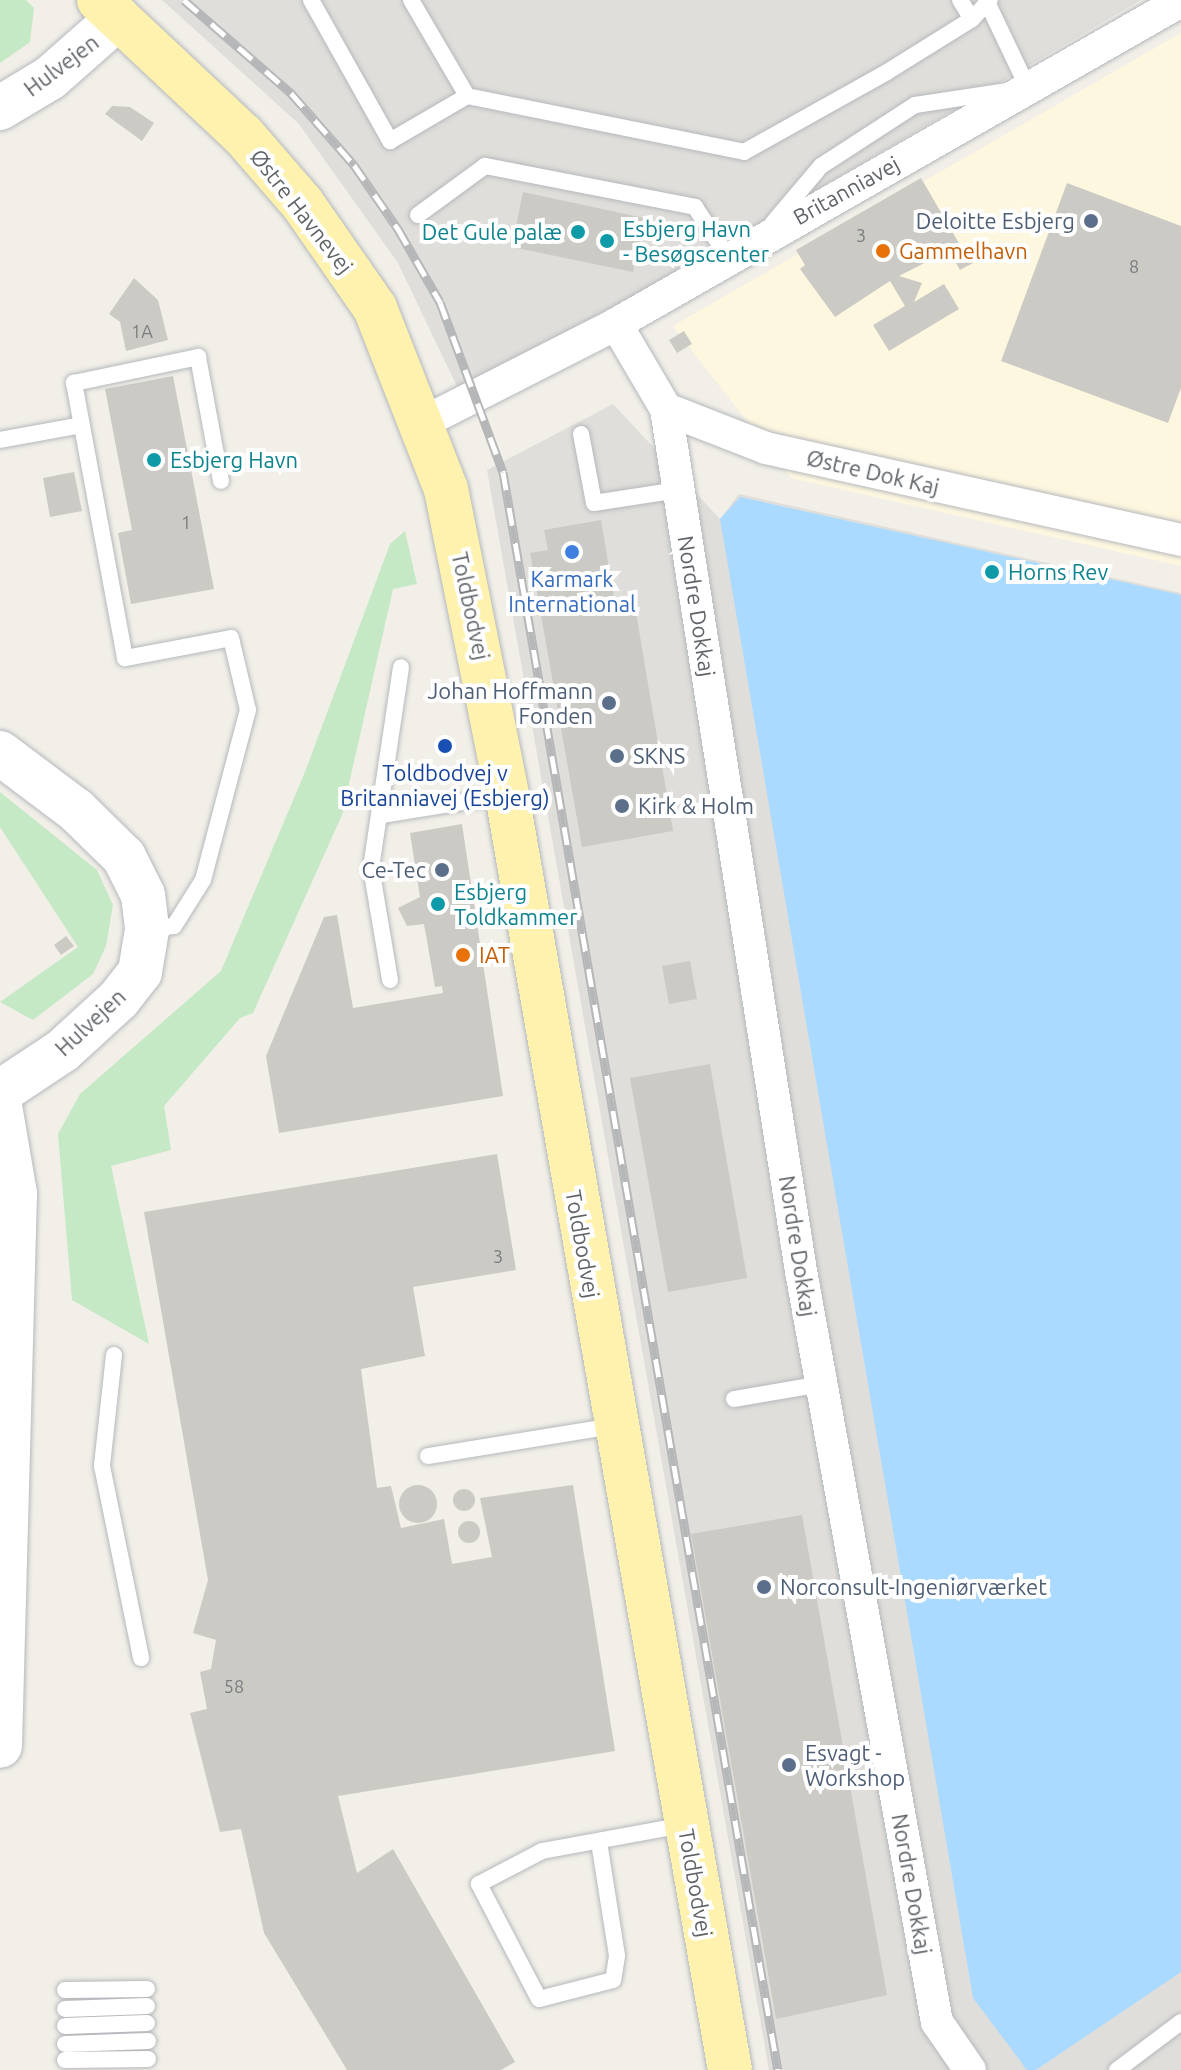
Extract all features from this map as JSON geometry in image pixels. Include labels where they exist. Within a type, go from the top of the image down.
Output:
[{"type":"main road","name":"Østre Havnevej","points":[[109,9],[243,135],[302,203],[375,308],[424,422]]},
{"type":"main road","name":"Toldbodvej","points":[[424,422],[446,489],[507,795],[614,1426],[730,2070]]},
{"type":"street","name":"Britanniavej","points":[[424,422],[616,324],[760,238],[1179,1]]},
{"type":"street","name":"Hulvejen","points":[[0,108],[50,78],[109,9]]},
{"type":"street","points":[[616,324],[666,409]]},
{"type":"street","name":"Nordre Dokkaj","points":[[666,409],[822,1384],[937,2022],[970,2070]]},
{"type":"street","name":"Østre Dok Kaj","points":[[666,409],[766,448],[1181,540]]},
{"type":"street","name":"Hulvejen","points":[[0,753],[76,810],[124,857],[143,895],[147,930],[140,972],[119,999],[62,1051],[0,1092]]},
{"type":"street","points":[[0,1746],[14,1242],[3,1126]]},
{"type":"lane","points":[[311,0],[390,141],[467,96],[744,152],[972,19],[988,1],[1028,88]]},
{"type":"lane","points":[[411,0],[467,96]]},
{"type":"lane","points":[[960,0],[972,19]]},
{"type":"lane","points":[[418,215],[485,166],[695,207],[728,257]]},
{"type":"lane","points":[[147,930],[174,926],[203,880],[248,710],[231,638],[125,658],[74,383],[198,357],[221,481]]},
{"type":"lane","points":[[0,440],[82,425]]},
{"type":"lane","points":[[581,434],[594,503],[678,490]]},
{"type":"lane","points":[[390,980],[371,868],[382,815],[401,667]]},
{"type":"lane","points":[[382,815],[507,795]]},
{"type":"lane","points":[[114,1355],[102,1466],[141,1658]]},
{"type":"lane","points":[[734,1399],[822,1384]]},
{"type":"lane","points":[[428,1456],[614,1426]]},
{"type":"lane","points":[[599,1842],[617,1956],[613,1980],[539,1999],[479,1884],[542,1851],[685,1824]]},
{"type":"lane","points":[[65,1990],[147,2006],[65,2017]]},
{"type":"lane","points":[[1117,2070],[1181,2022]]},
{"type":"lane","points":[[148,2041],[65,2052],[148,2059]]},
{"type":"shaded area","points":[[162,0],[1141,0],[462,397],[398,263],[299,124]]},
{"type":"shaded area","points":[[1181,33],[1181,566],[791,478],[673,326]]},
{"type":"shaded area","points":[[613,404],[720,519],[739,494],[1181,593],[1181,2070],[769,2070],[487,470]]},
{"type":"green space","points":[[0,0],[26,0],[34,8],[30,42],[0,63]]},
{"type":"green space","points":[[405,531],[417,584],[393,589],[342,815],[253,1013],[240,1018],[164,1106],[171,1150],[111,1166],[149,1344],[72,1300],[58,1134],[80,1094],[221,971],[305,772],[390,544]]},
{"type":"green space","points":[[0,792],[97,870],[113,905],[106,946],[93,974],[33,1020],[0,1002],[78,947],[0,827]]},
{"type":"water","points":[[740,497],[1181,595],[1181,1972],[1036,2070],[1027,2070],[973,1998],[720,519]]},
{"type":"building","points":[[112,106],[130,107],[154,123],[142,141],[105,114]]},
{"type":"building","points":[[921,178],[960,245],[899,276],[922,283],[914,302],[944,284],[959,309],[889,351],[873,325],[905,306],[890,281],[835,317],[800,269],[805,265],[796,250]]},
{"type":"building","points":[[1067,183],[1181,226],[1181,388],[1168,423],[1001,361]]},
{"type":"building","name":"Det Gule palæ","points":[[523,192],[644,218],[633,272],[512,247]]},
{"type":"building","points":[[963,247],[973,263],[960,270],[951,254]]},
{"type":"building","points":[[134,278],[158,300],[168,340],[126,351],[120,322],[109,314]]},
{"type":"building","points":[[684,331],[692,344],[677,353],[669,340]]},
{"type":"building","name":"Esbjerg Havn","points":[[173,376],[214,589],[131,604],[118,533],[132,530],[105,389]]},
{"type":"building","points":[[74,472],[82,511],[50,517],[43,478]]},
{"type":"building","points":[[601,520],[615,604],[634,601],[673,831],[582,847],[530,553],[548,550],[544,530]]},
{"type":"building","points":[[462,824],[503,1096],[279,1133],[266,1056],[324,917],[337,915],[353,1008],[443,993],[442,986],[435,987],[424,924],[407,926],[398,908],[420,897],[410,833]]},
{"type":"building","points":[[66,936],[74,946],[61,955],[54,945]]},
{"type":"building","points":[[690,961],[697,999],[669,1004],[662,966]]},
{"type":"building","points":[[710,1064],[747,1278],[668,1292],[630,1078]]},
{"type":"building","points":[[497,1154],[516,1270],[413,1287],[425,1356],[361,1369],[377,1488],[391,1486],[401,1528],[444,1519],[452,1564],[492,1557],[480,1498],[573,1485],[615,1751],[338,1796],[357,1873],[393,1849],[515,2062],[501,2070],[347,2070],[264,1933],[241,1829],[220,1832],[190,1713],[207,1709],[200,1672],[211,1669],[216,1640],[193,1633],[208,1580],[144,1212]]},
{"type":"building","points":[[418,1485],[431,1491],[437,1504],[431,1517],[418,1523],[405,1517],[399,1504],[405,1491]]},
{"type":"building","points":[[464,1489],[472,1492],[475,1500],[472,1508],[464,1511],[456,1508],[453,1500],[456,1492]]},
{"type":"building","name":"Esvagt - Workshop","points":[[802,1515],[887,1995],[776,2019],[691,1534]]},
{"type":"building","points":[[469,1521],[477,1524],[480,1532],[477,1540],[469,1543],[461,1540],[458,1532],[461,1524]]},
{"type":"railway","points":[[184,0],[291,93],[354,165],[398,229],[440,302],[503,472],[778,2070]]},
{"type":"place","name":"Deloitte Esbjerg","points":[[1091,221]]},
{"type":"place","name":"Det Gule palæ","points":[[578,232]]},
{"type":"place","name":"Esbjerg Havn - Besøgscenter","points":[[607,241]]},
{"type":"place","name":"Gammelhavn","points":[[883,251]]},
{"type":"place","name":"Esbjerg Havn","points":[[154,460]]},
{"type":"place","name":"Karmark International","points":[[572,552]]},
{"type":"place","name":"Horns Rev","points":[[992,572]]},
{"type":"place","name":"Johan Hoffmann Fonden","points":[[609,703]]},
{"type":"place","name":"Toldbodvej v Britanniavej (Esbjerg)","points":[[445,746]]},
{"type":"place","name":"SKNS","points":[[617,756]]},
{"type":"place","name":"Kirk & Holm","points":[[622,806]]},
{"type":"place","name":"Ce-Tec","points":[[442,870]]},
{"type":"place","name":"Esbjerg Toldkammer","points":[[438,904]]},
{"type":"place","name":"IAT","points":[[463,955]]},
{"type":"place","name":"Norconsult-Ingeniørværket","points":[[764,1587]]},
{"type":"place","name":"Esvagt - Workshop","points":[[789,1765]]}]
